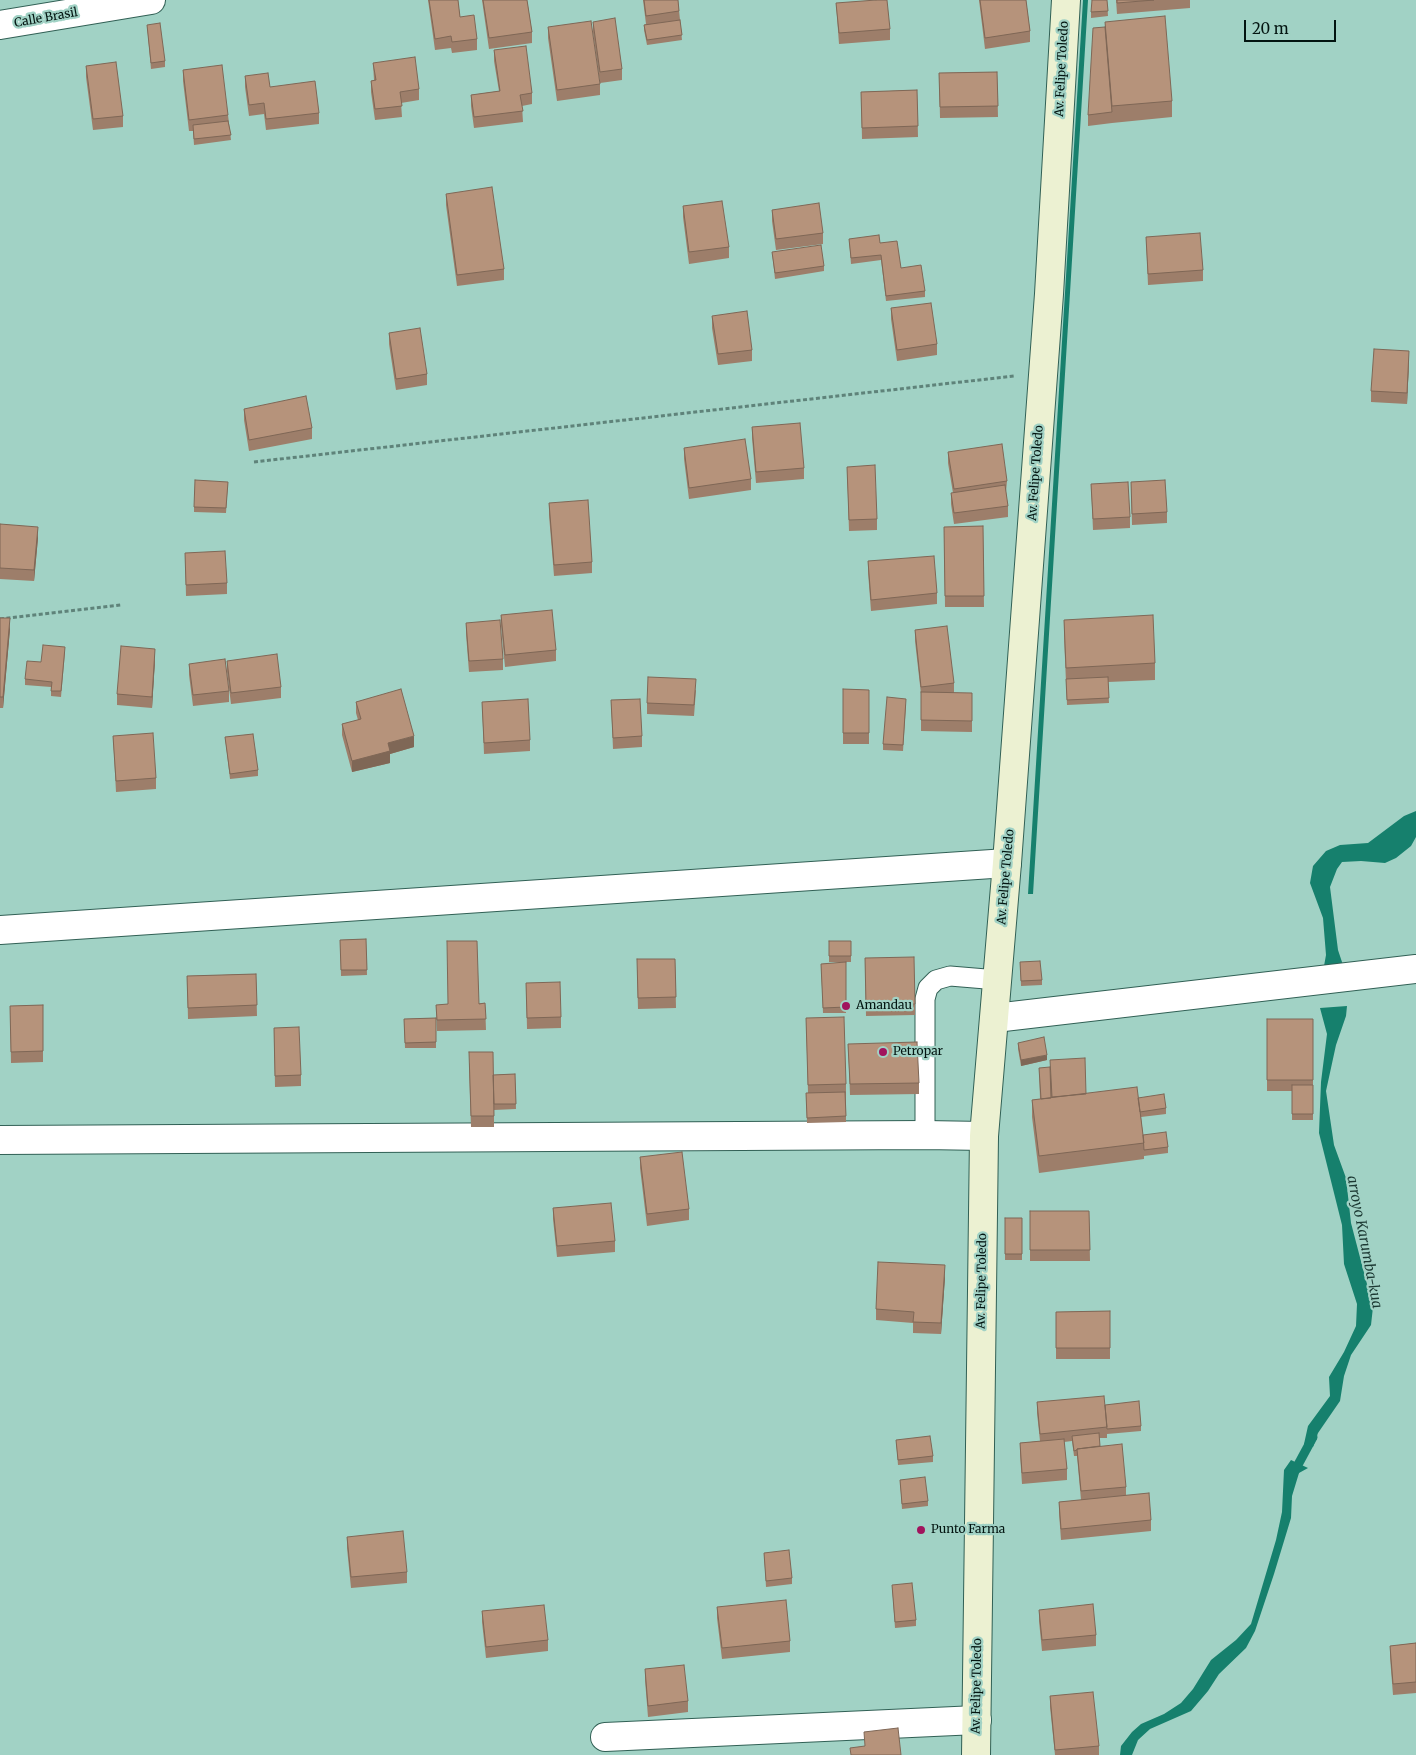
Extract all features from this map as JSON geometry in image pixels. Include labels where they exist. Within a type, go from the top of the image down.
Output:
[{"type":"main road","name":"Av. Felipe Toledo","points":[[976,1755],[984,1136],[998,980],[1044,373],[1066,0]]},
{"type":"street","name":"Calle Brasil","points":[[0,25],[151,0]]},
{"type":"street","points":[[0,930],[1007,862]]},
{"type":"street","points":[[995,1018],[1416,969]]},
{"type":"street","points":[[0,1140],[984,1136]]},
{"type":"street","points":[[605,1737],[977,1720]]},
{"type":"lane","points":[[926,1135],[925,1000],[928,988],[936,980],[950,976],[998,980]]},
{"type":"path","points":[[254,462],[1044,373]]},
{"type":"path","points":[[0,619],[121,605]]},
{"type":"shaded area","points":[[1083,0],[1088,0],[1033,894],[1028,894]]},
{"type":"shaded area","points":[[1416,811],[1416,837],[1411,846],[1396,858],[1385,863],[1342,862],[1337,869],[1330,887],[1338,950],[1343,965],[1324,966],[1326,955],[1323,918],[1310,883],[1313,866],[1326,851],[1340,845],[1368,843],[1404,816]]},
{"type":"shaded area","points":[[1347,1006],[1326,1091],[1334,1145],[1346,1178],[1351,1223],[1373,1307],[1371,1325],[1351,1355],[1344,1376],[1340,1401],[1318,1433],[1313,1447],[1304,1444],[1308,1426],[1330,1396],[1329,1377],[1344,1352],[1356,1326],[1357,1304],[1344,1264],[1342,1225],[1319,1133],[1321,1082],[1327,1034],[1320,1008]]},
{"type":"shaded area","points":[[1291,1460],[1308,1468],[1299,1473],[1292,1496],[1291,1518],[1255,1631],[1246,1648],[1219,1674],[1191,1711],[1150,1729],[1138,1740],[1132,1755],[1120,1755],[1121,1746],[1132,1732],[1141,1724],[1164,1714],[1181,1703],[1193,1689],[1211,1660],[1236,1640],[1251,1624],[1276,1540],[1282,1512],[1284,1470]]},
{"type":"building","points":[[429,0],[458,0],[460,17],[474,15],[477,39],[452,42],[451,36],[435,39]]},
{"type":"building","points":[[483,0],[527,0],[532,32],[489,38]]},
{"type":"building","points":[[644,0],[678,0],[679,11],[646,16]]},
{"type":"building","points":[[887,0],[890,29],[839,33],[836,3]]},
{"type":"building","points":[[980,0],[1026,0],[1030,31],[985,38]]},
{"type":"building","points":[[1092,0],[1107,0],[1108,11],[1091,12]]},
{"type":"building","points":[[1117,0],[1154,0],[1117,3]]},
{"type":"building","points":[[1165,16],[1172,101],[1112,106],[1105,22]]},
{"type":"building","points":[[615,18],[622,69],[600,72],[593,22]]},
{"type":"building","points":[[680,20],[682,35],[647,40],[644,25]]},
{"type":"building","points":[[591,21],[600,84],[557,90],[548,27]]},
{"type":"building","points":[[160,23],[165,61],[151,63],[147,25]]},
{"type":"building","points":[[1105,27],[1112,112],[1088,115],[1093,28]]},
{"type":"building","points":[[526,46],[532,93],[520,95],[523,111],[474,117],[471,95],[500,91],[494,50]]},
{"type":"building","points":[[415,57],[419,89],[400,92],[402,106],[375,109],[371,81],[376,80],[373,63]]},
{"type":"building","points":[[116,62],[123,116],[93,119],[86,66]]},
{"type":"building","points":[[222,65],[228,115],[189,120],[183,70]]},
{"type":"building","points":[[997,72],[998,106],[940,107],[939,73]]},
{"type":"building","points":[[268,73],[270,87],[315,81],[319,113],[266,119],[264,103],[249,105],[245,76]]},
{"type":"building","points":[[917,90],[918,126],[862,128],[861,92]]},
{"type":"building","points":[[228,121],[231,135],[194,139],[193,125]]},
{"type":"building","points":[[492,187],[504,269],[457,275],[446,194]]},
{"type":"building","points":[[722,201],[729,247],[689,252],[683,206]]},
{"type":"building","points":[[819,203],[823,233],[776,239],[772,210]]},
{"type":"building","points":[[1200,233],[1203,270],[1148,274],[1146,237]]},
{"type":"building","points":[[879,235],[880,243],[897,241],[901,268],[921,265],[925,291],[886,296],[881,255],[851,258],[849,239]]},
{"type":"building","points":[[821,245],[824,266],[775,273],[772,252]]},
{"type":"building","points":[[931,303],[937,344],[897,350],[891,308]]},
{"type":"building","points":[[747,311],[752,350],[718,354],[712,316]]},
{"type":"building","points":[[420,328],[427,374],[396,379],[389,333]]},
{"type":"building","points":[[1374,349],[1409,351],[1407,393],[1371,391]]},
{"type":"building","points":[[306,396],[312,428],[249,440],[244,409]]},
{"type":"building","points":[[800,423],[804,468],[756,472],[752,427]]},
{"type":"building","points":[[745,439],[751,479],[689,488],[684,448]]},
{"type":"building","points":[[1002,444],[1007,481],[954,489],[948,452]]},
{"type":"building","points":[[875,465],[877,519],[849,520],[847,467]]},
{"type":"building","points":[[195,480],[228,482],[226,508],[194,507]]},
{"type":"building","points":[[1165,480],[1167,512],[1132,514],[1131,482]]},
{"type":"building","points":[[1128,482],[1130,517],[1093,519],[1091,484]]},
{"type":"building","points":[[1005,485],[1008,506],[954,513],[951,493]]},
{"type":"building","points":[[588,500],[592,562],[554,565],[549,503]]},
{"type":"building","points":[[0,524],[38,527],[34,570],[0,568]]},
{"type":"building","points":[[983,526],[984,596],[945,596],[944,527]]},
{"type":"building","points":[[225,551],[227,583],[186,585],[185,553]]},
{"type":"building","points":[[934,556],[937,593],[871,600],[868,561]]},
{"type":"building","points":[[552,610],[556,650],[505,655],[501,615]]},
{"type":"building","points":[[1153,615],[1155,663],[1066,668],[1064,620]]},
{"type":"building","points":[[0,618],[10,618],[3,697],[0,697]]},
{"type":"building","points":[[500,620],[503,659],[469,661],[466,623]]},
{"type":"building","points":[[947,626],[954,683],[921,687],[915,630]]},
{"type":"building","points":[[43,645],[65,647],[61,691],[51,691],[52,682],[25,679],[27,661],[41,662]]},
{"type":"building","points":[[121,646],[155,649],[152,697],[117,694]]},
{"type":"building","points":[[277,654],[281,687],[231,693],[227,661]]},
{"type":"building","points":[[225,659],[229,691],[193,695],[189,664]]},
{"type":"building","points":[[648,677],[696,679],[694,705],[647,703]]},
{"type":"building","points":[[1108,677],[1109,698],[1067,700],[1066,679]]},
{"type":"building","points":[[401,689],[414,736],[388,743],[390,751],[352,761],[342,724],[361,719],[356,702]]},
{"type":"building","points":[[843,689],[869,690],[869,733],[843,733]]},
{"type":"building","points":[[921,692],[972,693],[972,721],[921,720]]},
{"type":"building","points":[[887,697],[906,699],[903,745],[883,744]]},
{"type":"building","points":[[528,699],[530,740],[484,743],[482,702]]},
{"type":"building","points":[[640,699],[642,736],[613,738],[611,700]]},
{"type":"building","points":[[153,733],[156,778],[116,781],[113,736]]},
{"type":"building","points":[[253,734],[258,770],[230,774],[225,737]]},
{"type":"building","points":[[366,939],[367,970],[341,970],[340,940]]},
{"type":"building","points":[[447,941],[477,941],[479,1004],[485,1003],[486,1019],[437,1020],[436,1005],[448,1004]]},
{"type":"building","points":[[829,941],[851,941],[851,956],[829,956]]},
{"type":"building","points":[[914,957],[915,1004],[866,1005],[865,958]]},
{"type":"building","points":[[637,959],[675,959],[676,997],[638,998]]},
{"type":"building","points":[[1040,961],[1042,980],[1021,981],[1020,962]]},
{"type":"building","points":[[846,962],[846,1007],[823,1008],[821,964]]},
{"type":"building","points":[[256,974],[257,1005],[188,1008],[187,976]]},
{"type":"building","points":[[560,982],[561,1017],[527,1018],[526,983]]},
{"type":"building","points":[[43,1005],[43,1051],[11,1052],[10,1006]]},
{"type":"building","points":[[844,1017],[846,1084],[808,1085],[806,1018]]},
{"type":"building","points":[[436,1018],[436,1042],[405,1043],[404,1019]]},
{"type":"building","points":[[1267,1019],[1313,1019],[1313,1080],[1267,1080]]},
{"type":"building","points":[[299,1027],[301,1075],[275,1076],[274,1028]]},
{"type":"building","points":[[1044,1037],[1047,1055],[1021,1060],[1018,1043]]},
{"type":"building","points":[[917,1042],[919,1083],[850,1084],[848,1044]]},
{"type":"building","points":[[469,1052],[493,1052],[494,1116],[471,1116]]},
{"type":"building","points":[[1085,1058],[1086,1094],[1052,1097],[1050,1060]]},
{"type":"building","points":[[1050,1067],[1051,1098],[1041,1099],[1039,1068]]},
{"type":"building","points":[[515,1074],[516,1104],[494,1104],[493,1075]]},
{"type":"building","points":[[1292,1085],[1313,1085],[1313,1114],[1292,1114]]},
{"type":"building","points":[[1137,1087],[1144,1143],[1039,1156],[1032,1100]]},
{"type":"building","points":[[845,1092],[846,1116],[807,1118],[806,1093]]},
{"type":"building","points":[[1164,1094],[1166,1108],[1140,1112],[1138,1098]]},
{"type":"building","points":[[1166,1132],[1168,1147],[1144,1150],[1143,1135]]},
{"type":"building","points":[[682,1152],[689,1209],[647,1214],[640,1157]]},
{"type":"building","points":[[611,1203],[615,1241],[557,1246],[553,1208]]},
{"type":"building","points":[[1030,1211],[1089,1211],[1090,1250],[1030,1250]]},
{"type":"building","points":[[1005,1218],[1022,1218],[1022,1254],[1005,1254]]},
{"type":"building","points":[[878,1262],[945,1265],[941,1323],[913,1322],[914,1312],[876,1309]]},
{"type":"building","points":[[1110,1311],[1110,1348],[1056,1348],[1056,1312]]},
{"type":"building","points":[[1104,1396],[1107,1427],[1040,1434],[1037,1402]]},
{"type":"building","points":[[1139,1401],[1141,1426],[1107,1429],[1105,1405]]},
{"type":"building","points":[[1099,1433],[1100,1446],[1074,1451],[1072,1436]]},
{"type":"building","points":[[930,1436],[933,1456],[898,1460],[896,1440]]},
{"type":"building","points":[[1064,1439],[1067,1469],[1022,1473],[1020,1443]]},
{"type":"building","points":[[1122,1444],[1126,1487],[1081,1491],[1077,1449]]},
{"type":"building","points":[[925,1477],[928,1501],[902,1504],[900,1480]]},
{"type":"building","points":[[1149,1493],[1151,1520],[1061,1529],[1059,1502]]},
{"type":"building","points":[[403,1531],[407,1572],[351,1577],[347,1537]]},
{"type":"building","points":[[789,1550],[792,1578],[766,1581],[764,1553]]},
{"type":"building","points":[[912,1583],[916,1620],[895,1622],[892,1585]]},
{"type":"building","points":[[786,1600],[790,1641],[722,1648],[717,1607]]},
{"type":"building","points":[[1093,1604],[1096,1635],[1042,1640],[1039,1610]]},
{"type":"building","points":[[544,1605],[548,1640],[486,1647],[482,1611]]},
{"type":"building","points":[[1416,1643],[1416,1682],[1393,1684],[1390,1646]]},
{"type":"building","points":[[684,1665],[688,1701],[648,1706],[645,1669]]},
{"type":"building","points":[[1093,1692],[1099,1746],[1055,1750],[1050,1696]]},
{"type":"building","points":[[898,1728],[901,1755],[851,1755],[850,1748],[865,1746],[864,1732]]},
{"type":"waterway","name":"arroyo Karumba-kua","points":[[1293,1474],[1313,1437]]},
{"type":"place","name":"Amandau","points":[[846,1006]]},
{"type":"place","name":"Petropar","points":[[883,1052]]},
{"type":"place","name":"Punto Farma","points":[[921,1530]]}]
